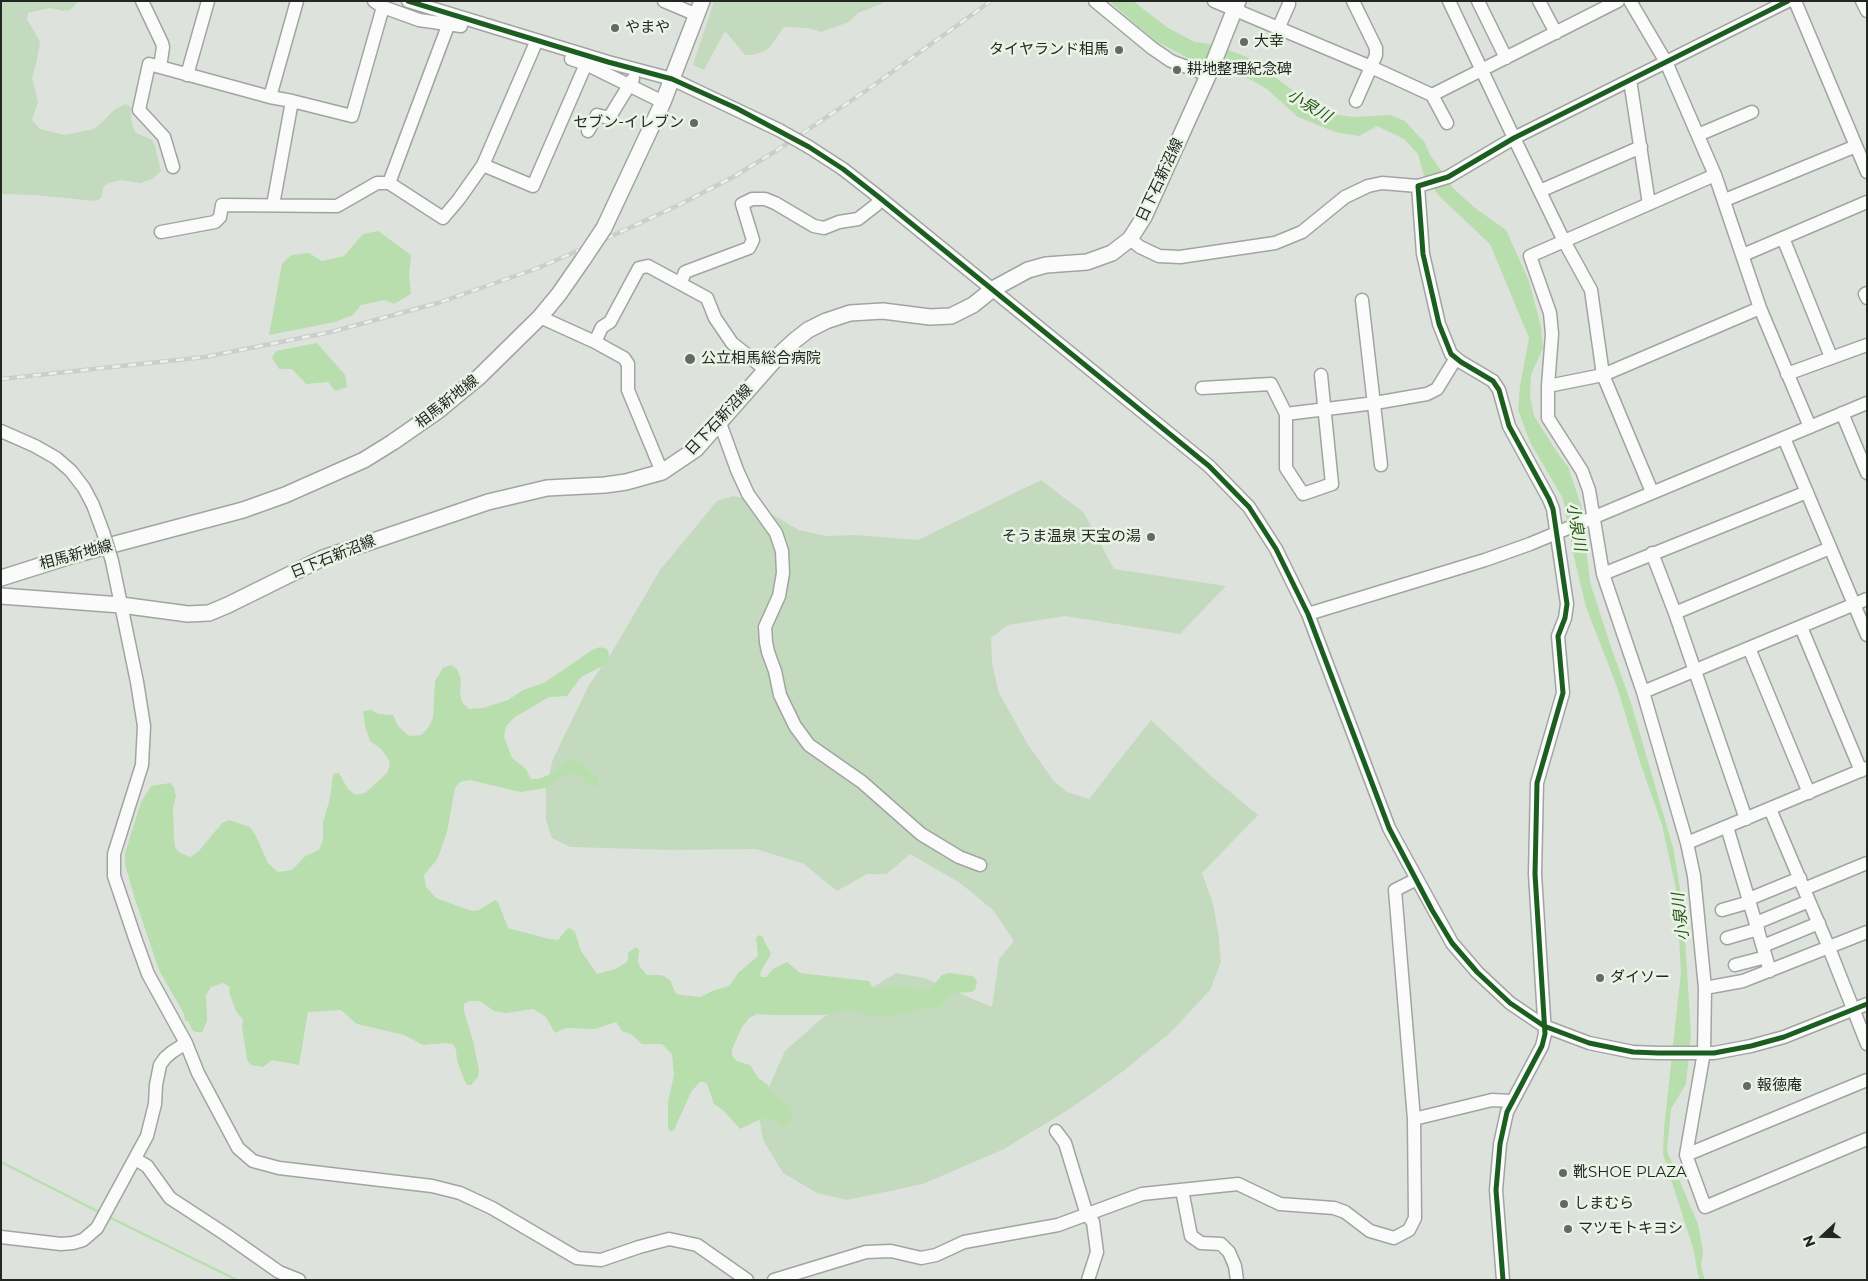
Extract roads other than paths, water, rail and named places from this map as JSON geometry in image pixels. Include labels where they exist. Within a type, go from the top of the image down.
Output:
[{"type":"main road","name":"日下石新沼線","points":[[1,596],[121,605],[188,614],[208,613],[323,558],[488,502],[547,488],[605,485],[646,478],[662,472],[696,449],[794,341],[826,320],[850,312],[883,311],[930,317],[951,316],[973,305],[993,289],[1028,270],[1046,265],[1087,262],[1112,253],[1130,239],[1144,218],[1210,72],[1236,6]]},
{"type":"main road","name":"相馬新地線","points":[[1,578],[74,555],[243,510],[286,496],[356,463],[394,442],[439,410],[479,377],[540,317],[559,294],[604,228],[663,102],[699,8]]},
{"type":"street","points":[[142,1],[162,43],[160,67]]},
{"type":"street","points":[[187,75],[208,1]]},
{"type":"street","points":[[270,97],[297,1]]},
{"type":"street","points":[[408,1],[608,62],[672,79],[779,130],[809,147],[880,198],[1209,466],[1249,507],[1276,549],[1308,614],[1389,828],[1452,943],[1477,972],[1510,1003],[1544,1026],[1589,1043],[1633,1052],[1658,1053],[1732,1049],[1784,1038],[1867,1004]]},
{"type":"street","points":[[664,1],[699,8]]},
{"type":"street","points":[[1095,1],[1152,48],[1171,61],[1210,72]]},
{"type":"street","points":[[1214,1],[1236,6],[1278,29],[1371,67],[1432,95],[1448,123]]},
{"type":"street","points":[[1353,1],[1376,48],[1376,55],[1356,101]]},
{"type":"street","points":[[1449,1],[1564,241],[1591,290],[1603,375],[1652,492]]},
{"type":"street","points":[[1478,1],[1506,58]]},
{"type":"street","points":[[1539,1],[1556,33]]},
{"type":"street","points":[[1432,95],[1618,1]]},
{"type":"street","points":[[1630,1],[1666,62],[1715,174],[1760,308],[1810,427]]},
{"type":"street","points":[[1130,239],[1159,256],[1180,257],[1275,243],[1302,232],[1345,197],[1368,186],[1382,184],[1420,185],[1448,177],[1514,138],[1788,1]]},
{"type":"street","points":[[1795,1],[1867,172]]},
{"type":"street","points":[[1862,1],[1867,11]]},
{"type":"street","points":[[173,167],[164,137],[139,110],[149,64],[270,97],[352,116],[378,4],[419,20],[449,23],[586,64],[663,102]]},
{"type":"street","points":[[1278,29],[1289,4]]},
{"type":"street","points":[[389,183],[449,23]]},
{"type":"street","points":[[161,232],[216,222],[220,218],[222,205],[337,206],[377,183],[389,183],[442,218],[459,200],[483,165],[534,47]]},
{"type":"street","points":[[483,165],[533,186],[586,64]]},
{"type":"street","points":[[588,132],[596,115],[609,118],[630,86],[637,69]]},
{"type":"street","points":[[1630,80],[1649,204]]},
{"type":"street","points":[[273,205],[292,101]]},
{"type":"street","points":[[1698,135],[1752,112]]},
{"type":"street","points":[[1725,200],[1856,146]]},
{"type":"street","points":[[1540,191],[1641,147]]},
{"type":"street","points":[[1715,174],[1530,256],[1550,313],[1552,334],[1548,386],[1548,418],[1582,471],[1589,490],[1603,574],[1642,692],[1687,844],[1694,876],[1705,988],[1686,1155],[1705,1207],[1867,1140]]},
{"type":"street","points":[[1420,185],[1424,254],[1439,324],[1451,354],[1493,381],[1499,390],[1509,426],[1554,509],[1567,604],[1565,618],[1558,636],[1563,693],[1537,784],[1535,874],[1545,1034],[1542,1046],[1506,1112],[1500,1144],[1496,1190],[1503,1280]]},
{"type":"street","points":[[681,282],[685,272],[749,248],[753,240],[742,204],[752,199],[765,199],[775,203],[814,226],[824,228],[839,222],[858,219],[876,205],[880,198]]},
{"type":"street","points":[[1743,255],[1867,202]]},
{"type":"street","points":[[1783,238],[1831,358]]},
{"type":"street","points":[[595,342],[602,327],[610,322],[639,268],[648,266],[681,282],[707,298],[715,318],[732,343],[766,370]]},
{"type":"street","points":[[1867,293],[1865,294],[1867,298]]},
{"type":"street","points":[[1362,300],[1381,465]]},
{"type":"street","points":[[1548,386],[1603,375],[1760,308]]},
{"type":"street","points":[[540,317],[595,342],[624,358],[628,364],[626,385],[662,472]]},
{"type":"street","points":[[1787,374],[1867,345]]},
{"type":"street","points":[[1286,414],[1375,403],[1427,394],[1437,389],[1456,358]]},
{"type":"street","points":[[1202,388],[1271,384],[1286,414],[1286,468],[1303,494],[1332,484],[1321,375]]},
{"type":"street","points":[[1308,614],[1485,560],[1557,533],[1867,403]]},
{"type":"street","points":[[1842,414],[1867,473]]},
{"type":"street","points":[[720,424],[748,494],[776,533],[782,551],[783,573],[779,596],[765,627],[766,642],[776,671],[780,695],[795,726],[809,745],[862,782],[921,834],[959,857],[980,865]]},
{"type":"street","points":[[1,431],[35,446],[56,458],[71,471],[84,488],[93,505],[103,532],[112,561],[142,717],[143,757],[114,854],[114,876],[148,974],[186,1044],[198,1073],[238,1148],[253,1161],[279,1168],[432,1186],[460,1193],[492,1208],[577,1258],[601,1260],[669,1239],[697,1245],[747,1280]]},
{"type":"street","points":[[1784,438],[1867,635]]},
{"type":"street","points":[[1603,574],[1807,492]]},
{"type":"street","points":[[1675,613],[1830,548]]},
{"type":"street","points":[[1652,554],[1675,613],[1746,819]]},
{"type":"street","points":[[1642,692],[1867,599]]},
{"type":"street","points":[[1687,844],[1864,769],[1801,627]]},
{"type":"street","points":[[1749,648],[1809,793]]},
{"type":"street","points":[[1770,809],[1829,948],[1867,1044]]},
{"type":"street","points":[[1727,827],[1770,971]]},
{"type":"street","points":[[1722,910],[1749,901],[1804,889],[1867,863]]},
{"type":"street","points":[[774,1280],[866,1252],[891,1251],[921,1258],[936,1255],[964,1242],[1058,1225],[1142,1194],[1238,1184],[1280,1204],[1334,1208],[1345,1212],[1370,1230],[1394,1238],[1409,1230],[1415,1218],[1414,1119],[1395,890],[1417,879]]},
{"type":"street","points":[[1727,938],[1757,926],[1804,889]]},
{"type":"street","points":[[1736,965],[1818,923]]},
{"type":"street","points":[[1705,988],[1743,981],[1867,932]]},
{"type":"street","points":[[1,1237],[61,1244],[83,1240],[90,1235],[103,1216],[147,1136],[152,1122],[160,1065],[165,1058],[186,1044]]},
{"type":"street","points":[[1686,1155],[1867,1080]]},
{"type":"street","points":[[1414,1119],[1492,1100],[1511,1101]]},
{"type":"street","points":[[1056,1131],[1065,1143],[1087,1215],[1093,1222],[1097,1252],[1088,1280]]},
{"type":"street","points":[[135,1159],[147,1166],[170,1198],[279,1272],[299,1280]]},
{"type":"street","points":[[1182,1190],[1192,1236],[1201,1243],[1221,1244],[1229,1252],[1235,1266],[1237,1280]]},
{"type":"water","name":"小泉川","points":[[1109,1],[1133,1],[1168,28],[1195,42],[1229,50],[1259,62],[1269,73],[1316,107],[1336,115],[1355,117],[1390,115],[1405,121],[1425,143],[1430,155],[1454,189],[1475,208],[1506,230],[1529,281],[1541,327],[1543,348],[1531,375],[1530,396],[1534,416],[1568,467],[1581,505],[1590,582],[1631,703],[1673,847],[1683,906],[1691,1035],[1686,1084],[1671,1109],[1667,1151],[1698,1224],[1703,1251],[1701,1266],[1705,1280],[1699,1280],[1693,1248],[1663,1154],[1664,1128],[1681,972],[1676,889],[1662,825],[1617,687],[1586,607],[1563,499],[1530,442],[1518,410],[1520,386],[1529,338],[1490,244],[1440,197],[1424,176],[1418,154],[1404,139],[1377,126],[1359,136],[1335,132],[1298,117],[1267,89],[1233,70],[1188,58],[1154,40]]},
{"type":"water","points":[[378,231],[411,255],[409,275],[411,294],[394,304],[385,300],[361,305],[353,315],[335,322],[269,335],[282,264],[291,255],[309,253],[322,261],[344,256],[363,234]]},
{"type":"water","points":[[317,343],[345,375],[347,387],[335,391],[328,382],[306,384],[292,369],[279,369],[272,358],[276,351]]},
{"type":"water","points":[[600,647],[607,649],[609,654],[607,662],[581,677],[567,696],[549,697],[515,717],[506,726],[504,736],[512,758],[526,769],[531,779],[538,779],[549,775],[572,760],[582,764],[592,773],[597,778],[598,785],[592,787],[577,774],[563,776],[546,788],[520,792],[470,780],[460,782],[455,788],[447,832],[440,852],[436,861],[424,875],[426,887],[436,898],[472,911],[479,910],[495,900],[498,902],[508,928],[549,939],[558,940],[570,928],[575,932],[581,951],[597,974],[615,969],[626,963],[628,953],[636,947],[639,950],[638,962],[647,975],[662,975],[670,980],[676,994],[681,995],[701,997],[712,991],[729,986],[739,972],[758,956],[756,938],[759,935],[762,936],[771,954],[761,971],[761,977],[766,977],[773,969],[787,962],[800,973],[869,981],[873,988],[878,989],[901,985],[907,988],[926,990],[931,988],[942,975],[949,973],[973,976],[977,981],[975,990],[949,996],[938,1009],[928,1007],[890,1016],[870,1016],[852,1009],[825,1015],[757,1014],[749,1018],[736,1040],[732,1055],[736,1061],[750,1065],[758,1078],[767,1084],[772,1094],[786,1102],[792,1116],[790,1121],[783,1127],[777,1120],[763,1118],[740,1129],[723,1110],[714,1104],[707,1084],[700,1082],[691,1092],[674,1130],[671,1131],[668,1129],[668,1102],[674,1075],[672,1054],[662,1044],[642,1044],[631,1034],[622,1031],[616,1022],[595,1029],[566,1028],[555,1033],[546,1017],[533,1009],[506,1013],[494,1011],[480,1001],[469,1001],[464,1004],[464,1011],[479,1070],[478,1077],[471,1085],[467,1085],[464,1080],[453,1044],[423,1045],[404,1035],[357,1024],[341,1010],[308,1012],[299,1065],[272,1060],[263,1067],[251,1065],[247,1060],[242,1026],[243,1020],[236,1011],[229,992],[230,987],[223,983],[211,987],[206,995],[207,1021],[202,1032],[192,1030],[188,1021],[185,1021],[184,1014],[159,970],[125,864],[125,853],[141,802],[151,786],[170,783],[174,787],[176,796],[173,808],[174,838],[175,847],[180,853],[190,857],[198,852],[222,823],[229,820],[250,827],[268,863],[278,872],[292,870],[304,857],[319,850],[323,840],[323,823],[330,798],[333,775],[339,773],[348,789],[356,795],[365,793],[387,773],[390,766],[389,760],[381,749],[370,741],[363,711],[371,710],[379,714],[393,715],[398,726],[409,736],[421,735],[428,728],[433,718],[435,681],[443,668],[451,665],[457,669],[461,680],[460,692],[462,702],[469,709],[483,708],[508,700],[523,690],[544,683],[592,650]]},
{"type":"waterway","points":[[1,1162],[101,1213]]},
{"type":"waterway","points":[[109,1217],[237,1280]]},
{"type":"railway","points":[[1,379],[205,357],[331,332],[438,303],[538,268],[681,204],[735,176],[867,90],[991,1]]},
{"type":"place","name":"やまや","points":[[615,28]]},
{"type":"place","name":"大幸","points":[[1244,42]]},
{"type":"place","name":"タイヤランド相馬","points":[[1119,50]]},
{"type":"place","name":"耕地整理紀念碑","points":[[1177,70]]},
{"type":"place","name":"セブン-イレブン","points":[[694,123]]},
{"type":"place","name":"公立相馬総合病院","points":[[690,359]]},
{"type":"place","name":"そうま温泉 天宝の湯","points":[[1151,537]]},
{"type":"place","name":"ダイソー","points":[[1600,978]]},
{"type":"place","name":"報徳庵","points":[[1747,1086]]},
{"type":"place","name":"靴SHOE PLAZA","points":[[1563,1173]]},
{"type":"place","name":"しまむら","points":[[1564,1204]]},
{"type":"place","name":"マツモトキヨシ","points":[[1568,1229]]}]
